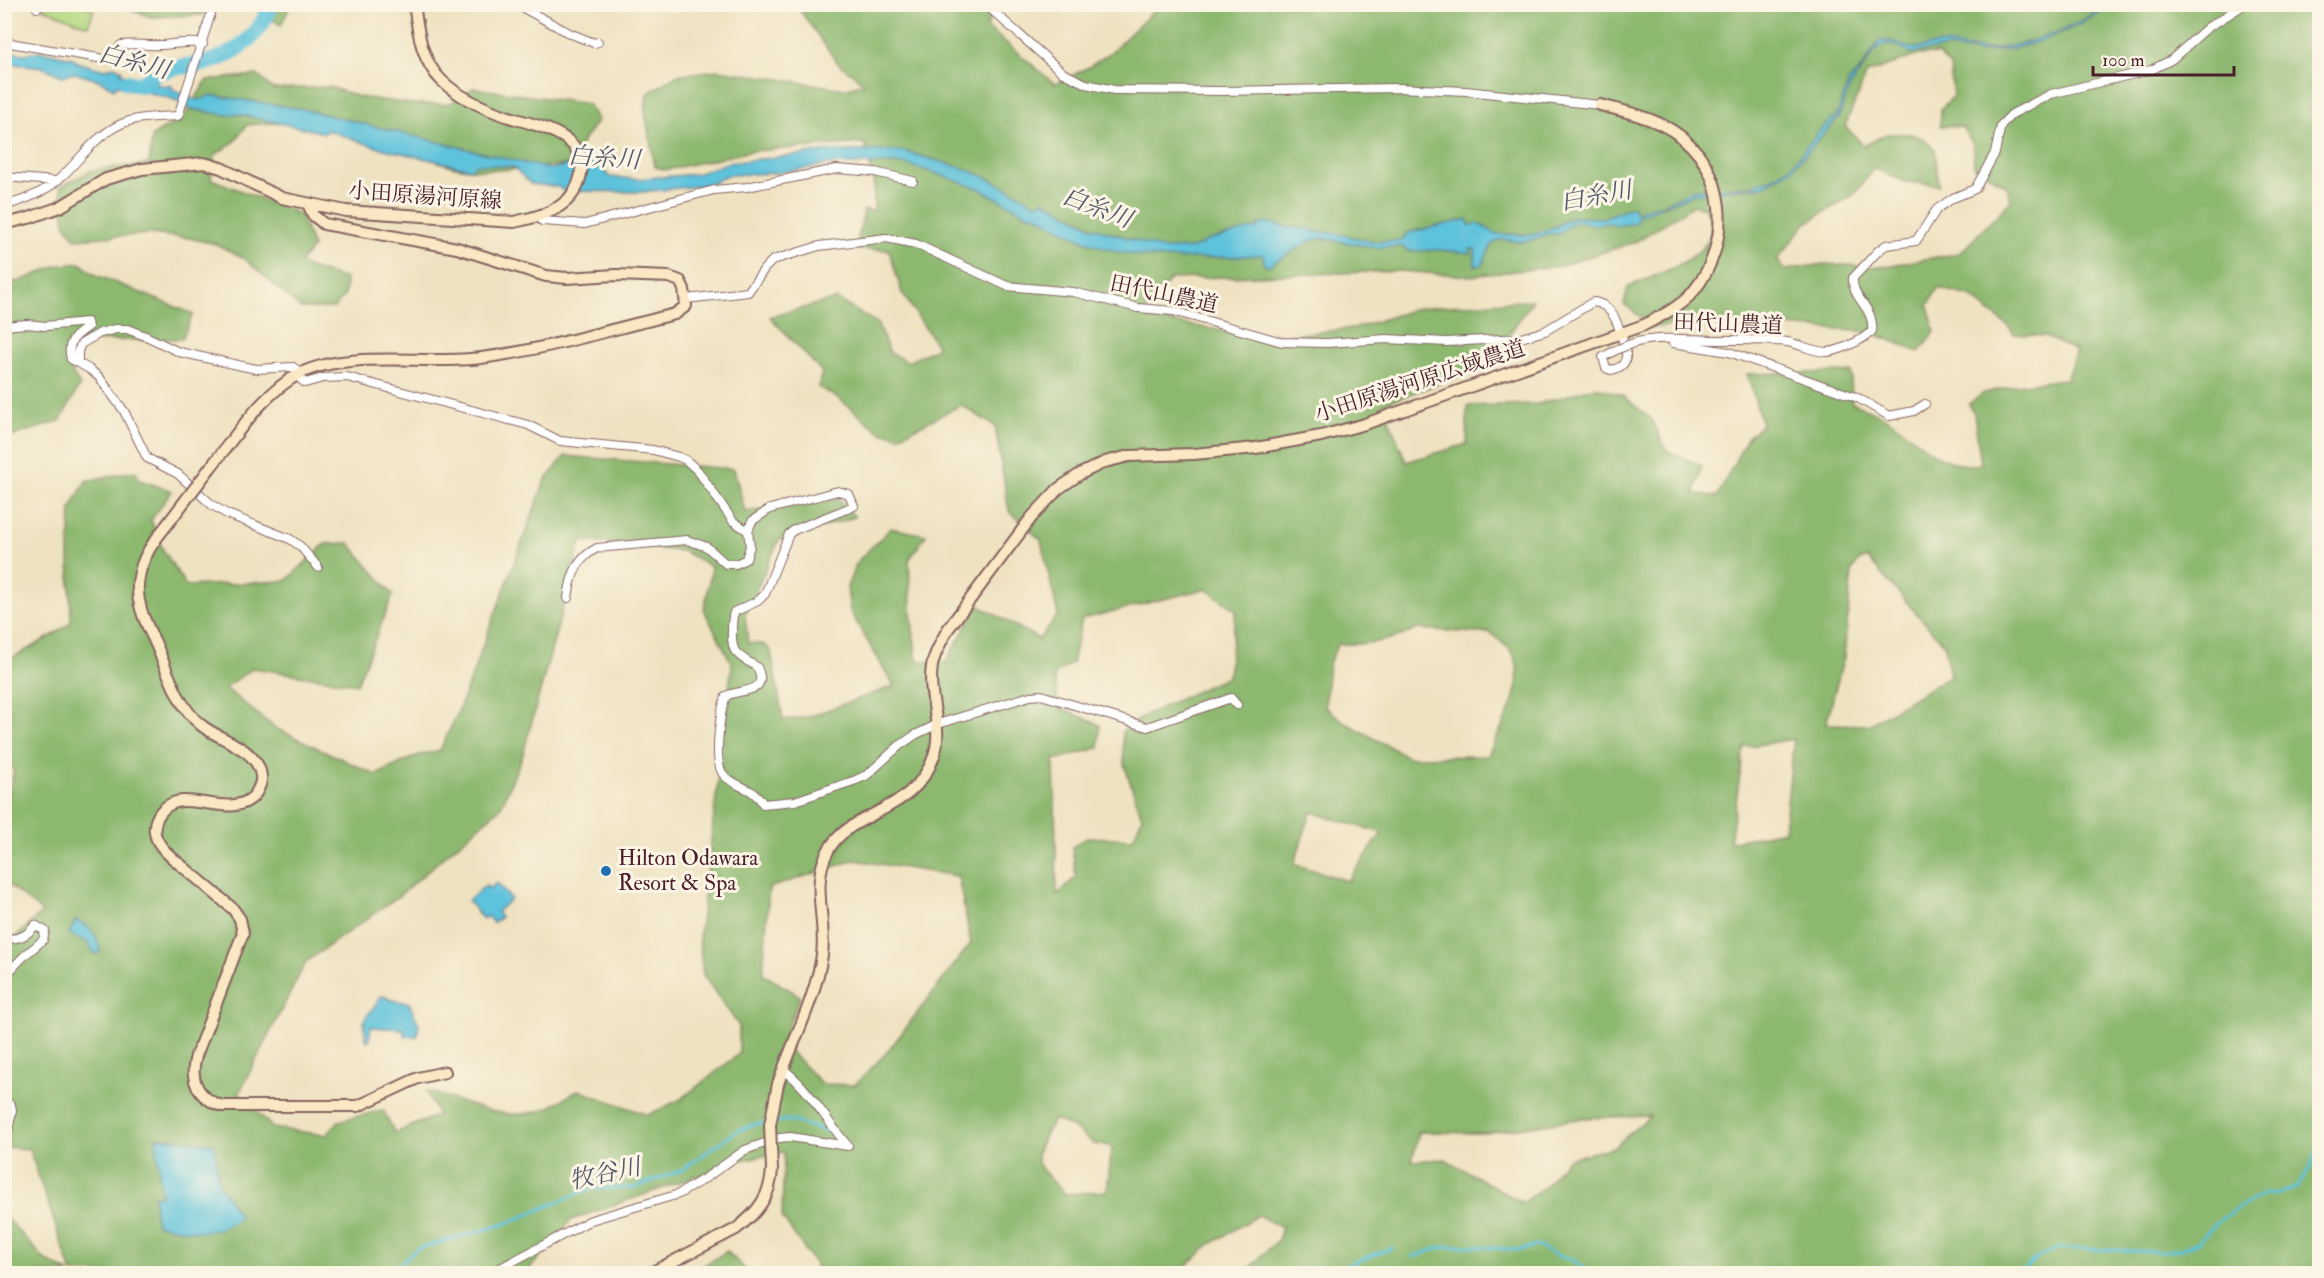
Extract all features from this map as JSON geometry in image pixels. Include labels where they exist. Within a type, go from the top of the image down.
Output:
[{"type":"street","points":[[4,206],[17,203],[56,181],[86,148],[120,124],[146,118],[178,116],[195,69],[214,4]]},
{"type":"street","name":"小田原湯河原線","points":[[4,224],[60,207],[106,179],[142,169],[204,163],[221,168],[282,198],[346,211],[514,222],[537,217],[557,208],[568,198],[579,182],[580,159],[569,141],[545,127],[475,104],[440,79],[426,58],[419,37],[414,4]]},
{"type":"street","points":[[516,4],[569,33],[594,43],[598,42]]},
{"type":"street","name":"小田原湯河原広域農道","points":[[649,1274],[736,1229],[748,1220],[770,1189],[772,1169],[770,1125],[778,1084],[819,971],[824,933],[819,892],[822,865],[829,850],[850,828],[904,798],[919,784],[934,756],[939,737],[932,686],[932,666],[938,647],[948,629],[1031,518],[1058,489],[1080,474],[1105,462],[1129,456],[1194,454],[1256,448],[1321,436],[1365,424],[1620,334],[1644,325],[1669,311],[1691,294],[1711,263],[1718,246],[1720,214],[1714,183],[1703,161],[1689,144],[1673,131],[1639,116],[1599,105],[1466,91],[1408,89],[1222,92],[1114,90],[1086,84],[1063,73],[985,4]]},
{"type":"street","name":"田代山農道","points":[[686,299],[748,292],[773,260],[786,255],[819,246],[886,238],[916,244],[1007,286],[1073,292],[1138,308],[1173,311],[1282,342],[1327,343],[1386,339],[1447,342],[1521,338],[1545,331],[1593,302],[1607,306],[1620,334],[1626,359],[1618,369],[1611,370],[1606,368],[1603,357],[1618,349],[1631,344],[1644,340],[1788,342],[1824,352],[1833,351],[1872,331],[1872,317],[1854,290],[1853,278],[1886,245],[1916,241],[1937,210],[1953,198],[1975,189],[1995,153],[1998,132],[2006,119],[2051,94],[2163,66],[2221,18],[2245,4]]},
{"type":"street","points":[[4,42],[110,60],[121,45],[136,43],[157,46],[194,42],[202,47]]},
{"type":"street","points":[[537,217],[542,221],[585,224],[714,190],[747,187],[837,169],[875,171],[913,181]]},
{"type":"street","points":[[4,177],[56,181]]},
{"type":"street","points":[[308,204],[313,214],[324,224],[457,248],[546,276],[567,278],[616,274],[669,277],[680,281],[686,299],[686,306],[675,314],[516,353],[478,359],[342,362],[319,366],[299,375],[269,396],[151,545],[143,562],[139,577],[141,610],[178,694],[200,725],[240,748],[255,761],[261,775],[260,784],[250,800],[226,805],[172,802],[160,812],[154,826],[160,845],[233,909],[240,919],[243,933],[193,1066],[193,1079],[197,1089],[212,1102],[222,1106],[358,1106],[418,1078],[445,1072]]},
{"type":"street","points":[[4,326],[27,324],[45,326],[87,322],[88,327],[70,343],[68,350],[71,359],[99,377],[124,411],[147,458],[178,474],[212,505],[227,514],[290,539],[300,546],[318,567]]},
{"type":"street","points":[[78,362],[78,351],[81,344],[90,338],[117,329],[127,329],[179,352],[256,369],[293,367],[305,383],[347,377],[528,425],[560,441],[653,450],[686,460],[698,471],[733,521],[748,531]]},
{"type":"street","points":[[1667,339],[1675,344],[1729,352],[1858,398],[1889,416],[1914,411],[1925,404]]},
{"type":"street","points":[[568,598],[570,581],[576,566],[586,553],[597,548],[687,540],[707,547],[726,564],[736,564],[746,559],[750,546],[748,531],[752,521],[770,508],[838,491],[844,491],[853,500],[855,506],[789,534],[765,594],[758,601],[734,612],[732,647],[735,654],[757,667],[760,679],[758,686],[751,691],[733,692],[726,696],[718,765],[723,775],[754,792],[763,804],[795,801],[867,775],[899,746],[938,724],[1041,695],[1147,727],[1231,698],[1237,705]]},
{"type":"street","points":[[4,939],[22,938],[35,925],[45,931],[43,940],[4,977]]},
{"type":"street","points":[[489,1274],[591,1220],[679,1194],[708,1177],[745,1150],[779,1138],[790,1137],[848,1146],[829,1125],[821,1109],[792,1075],[783,1069]]},
{"type":"street","points":[[4,1103],[11,1105],[12,1110],[4,1153]]},
{"type":"green space","points":[[261,4],[291,5],[281,25],[259,12]]},
{"type":"green space","points":[[43,5],[81,5],[94,10],[88,26],[42,8]]},
{"type":"green space","points":[[116,5],[205,5],[202,15],[151,17]]},
{"type":"green space","points":[[796,5],[994,5],[987,27],[1055,84],[1089,67],[1111,52],[1160,5],[2319,5],[2319,1273],[1244,1273],[1278,1240],[1282,1228],[1258,1215],[1209,1245],[1179,1273],[821,1273],[782,1217],[784,1152],[746,1159],[571,1220],[526,1273],[72,1273],[29,1149],[5,1147],[4,948],[42,912],[5,882],[5,809],[14,771],[5,762],[5,662],[55,634],[71,622],[69,553],[71,508],[86,481],[135,471],[140,480],[172,491],[151,520],[162,548],[186,586],[286,581],[325,544],[349,543],[393,595],[357,684],[253,668],[225,688],[275,728],[376,775],[416,756],[440,750],[458,712],[545,481],[565,456],[734,469],[745,512],[839,499],[855,517],[779,540],[745,615],[748,643],[763,644],[771,651],[783,720],[808,717],[894,686],[850,611],[847,587],[857,562],[891,528],[926,535],[909,560],[911,613],[917,661],[946,662],[978,605],[1039,639],[1058,615],[1041,540],[1009,511],[995,426],[961,405],[900,436],[880,432],[838,398],[818,387],[822,372],[770,317],[836,299],[877,323],[890,353],[908,362],[938,347],[902,293],[889,250],[856,249],[864,210],[874,211],[874,186],[865,143],[752,151],[666,170],[655,167],[645,113],[647,94],[677,75],[718,70],[845,89],[864,83],[837,62]],"holes":[[[1938,54],[1950,66],[1953,96],[1941,109],[1940,126],[1962,127],[1973,144],[1974,166],[2007,186],[2011,201],[1960,253],[1880,267],[1824,264],[1785,270],[1777,260],[1806,223],[1855,194],[1874,168],[1905,182],[1939,185],[1935,149],[1924,139],[1911,134],[1886,134],[1864,146],[1845,126],[1867,73],[1918,55]],[[1694,205],[1706,208],[1710,221],[1709,237],[1703,247],[1680,264],[1628,287],[1624,304],[1654,328],[1699,320],[1870,332],[1919,352],[1935,332],[1928,306],[1938,288],[1970,296],[2007,325],[2014,334],[2045,336],[2076,351],[2066,379],[2024,384],[1984,393],[1969,404],[1974,414],[1981,464],[1967,465],[1943,458],[1886,418],[1852,403],[1851,372],[1747,374],[1762,424],[1747,438],[1717,497],[1694,493],[1702,466],[1666,450],[1652,420],[1622,395],[1595,387],[1538,404],[1467,406],[1467,444],[1406,462],[1383,404],[1487,366],[1533,300],[1418,308],[1356,328],[1266,338],[1141,317],[1171,279],[1399,271],[1470,276],[1560,266],[1635,242]],[[581,541],[683,551],[712,567],[704,610],[732,664],[699,939],[703,975],[739,1026],[739,1054],[681,1099],[648,1115],[578,1090],[545,1109],[515,1114],[500,1113],[426,1091],[438,1115],[395,1133],[383,1110],[339,1121],[326,1135],[273,1128],[239,1093],[306,962],[399,896],[501,807],[523,754]],[[1868,559],[1945,645],[1950,676],[1869,725],[1826,724],[1844,657],[1852,571],[1859,560]],[[1205,589],[1236,610],[1228,677],[1147,714],[1122,731],[1124,764],[1142,817],[1133,839],[1087,837],[1072,847],[1076,877],[1057,895],[1054,760],[1099,748],[1100,725],[1059,707],[1054,675],[1072,663],[1082,619]],[[1418,629],[1489,632],[1511,651],[1517,666],[1518,679],[1515,693],[1488,756],[1408,757],[1346,723],[1325,707],[1329,663],[1338,644],[1369,643],[1399,637]],[[1794,739],[1784,831],[1730,842],[1744,747]],[[1311,812],[1382,833],[1348,881],[1294,864]],[[854,860],[958,876],[971,943],[888,1051],[855,1085],[822,1084],[782,1043],[800,996],[763,974],[769,888]],[[1650,1116],[1614,1147],[1567,1159],[1546,1185],[1523,1203],[1445,1159],[1412,1161],[1419,1132],[1485,1133],[1585,1118]],[[1054,1119],[1074,1128],[1094,1144],[1112,1146],[1107,1191],[1065,1194],[1040,1166],[1037,1160],[1040,1144]]]},
{"type":"green space","points":[[257,75],[273,89],[330,87],[359,97],[412,104],[449,104],[473,88],[588,104],[598,120],[566,165],[495,170],[456,167],[370,135],[340,128],[293,123],[247,125],[233,143],[215,155],[211,179],[300,214],[313,247],[300,262],[309,268],[346,279],[345,295],[334,308],[300,308],[245,259],[216,244],[189,238],[150,234],[75,239],[65,224],[60,187],[90,171],[149,164],[152,136],[184,117],[207,80]]},
{"type":"green space","points":[[80,263],[94,274],[193,314],[182,339],[78,341],[68,366],[80,385],[60,421],[5,437],[4,281],[18,282],[56,266]]},
{"type":"green space","points":[[5,1216],[45,1260],[70,1273],[5,1273]]},
{"type":"green space","points":[[727,1251],[749,1273],[702,1273],[703,1266]]},
{"type":"water","points":[[2103,5],[2110,5],[2081,24],[2042,41],[2012,49],[1978,52],[1947,48],[1911,53],[1891,44],[1885,44],[1876,50],[1850,86],[1839,117],[1790,171],[1763,186],[1695,194],[1637,216],[1637,223],[1615,226],[1610,223],[1592,225],[1580,221],[1574,222],[1558,234],[1547,234],[1519,242],[1503,239],[1492,244],[1482,265],[1475,266],[1475,249],[1470,249],[1470,253],[1440,250],[1409,251],[1401,246],[1376,248],[1322,238],[1310,241],[1270,265],[1264,265],[1263,255],[1169,258],[1122,253],[1078,238],[980,189],[903,164],[833,164],[776,173],[728,175],[708,185],[641,192],[564,191],[558,187],[531,184],[513,167],[477,164],[470,169],[376,147],[327,130],[325,133],[238,114],[225,115],[191,109],[173,99],[117,85],[114,89],[101,81],[75,73],[62,76],[42,67],[5,63],[5,51],[25,54],[39,51],[73,58],[77,62],[97,68],[106,69],[114,66],[122,70],[121,73],[134,79],[141,78],[159,85],[172,86],[173,90],[195,99],[200,100],[210,95],[303,109],[550,169],[584,162],[602,166],[609,177],[636,179],[696,174],[727,163],[831,151],[903,151],[963,168],[990,179],[1037,204],[1043,200],[1092,227],[1164,249],[1192,248],[1206,241],[1254,228],[1258,229],[1258,224],[1271,223],[1374,242],[1402,240],[1407,233],[1468,219],[1469,226],[1477,223],[1497,234],[1532,235],[1557,226],[1572,217],[1604,218],[1633,207],[1636,213],[1649,207],[1662,205],[1693,190],[1748,186],[1771,179],[1790,167],[1820,130],[1837,115],[1849,81],[1861,69],[1879,41],[1889,41],[1914,48],[1941,44],[1992,49],[2026,42],[2062,30],[2092,14]]},
{"type":"water","points":[[497,883],[511,899],[497,912],[501,917],[493,923],[487,916],[483,919],[468,901],[486,885],[489,889]]},
{"type":"water","points":[[76,920],[93,933],[98,941],[100,952],[95,954],[87,942],[69,934]]},
{"type":"water","points":[[384,996],[391,1000],[409,1003],[419,1024],[417,1037],[404,1036],[404,1029],[371,1027],[367,1041],[365,1019],[380,997]]},
{"type":"water","points":[[156,1137],[214,1144],[219,1184],[240,1217],[230,1224],[210,1231],[189,1231],[156,1224],[154,1196],[161,1195]]},
{"type":"waterway","name":"白糸川","points":[[127,82],[140,85],[154,74],[164,70],[205,63],[227,55],[254,34],[267,15],[271,4]]},
{"type":"waterway","name":"牧谷川","points":[[774,1122],[788,1120],[830,1132]]},
{"type":"waterway","name":"牧谷川","points":[[387,1274],[417,1249],[505,1224],[589,1189],[633,1188],[682,1170],[735,1132],[756,1124],[767,1123]]},
{"type":"waterway","points":[[2018,1274],[2038,1257],[2058,1248],[2159,1252],[2181,1249],[2198,1242],[2217,1222],[2247,1203],[2264,1194],[2281,1193],[2296,1188],[2306,1175],[2320,1145]]},
{"type":"waterway","points":[[1412,1257],[1442,1247],[1471,1246],[1519,1250],[1538,1246],[1575,1261],[1592,1274]]},
{"type":"waterway","points":[[1323,1274],[1392,1248]]},
{"type":"place","name":"Hilton Odawara Resort & Spa","points":[[606,871]]}]
